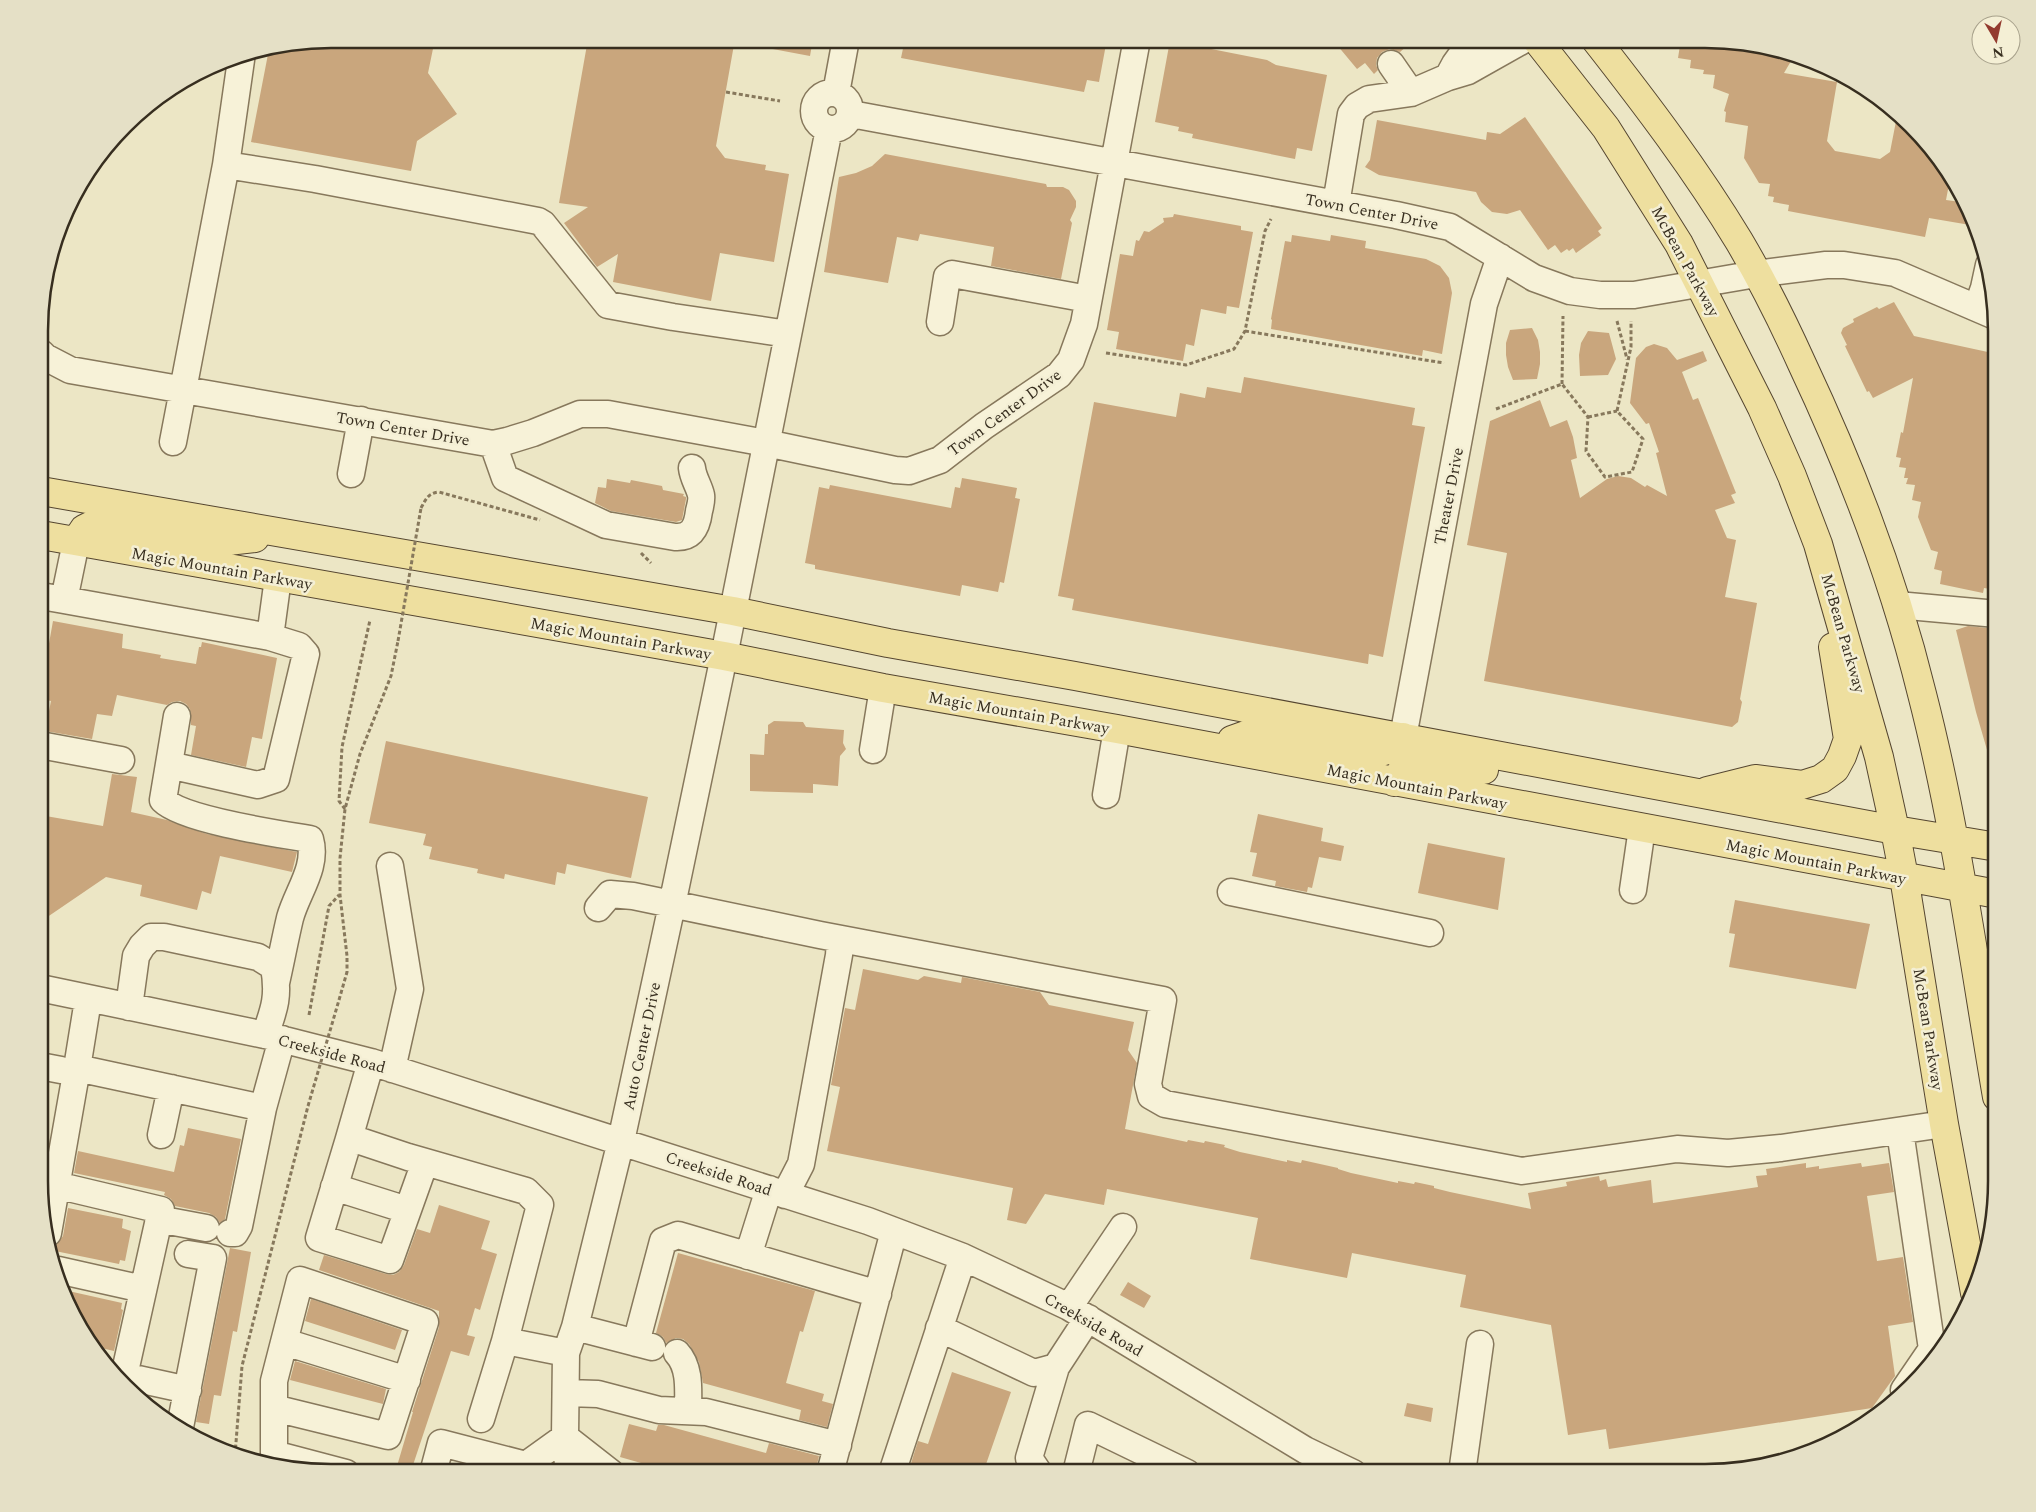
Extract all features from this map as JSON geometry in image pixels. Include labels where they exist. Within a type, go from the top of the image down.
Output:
[{"type":"main road","name":"McBean Parkway","points":[[1543,48],[1606,128],[1679,244],[1762,408],[1792,476],[1818,544],[1879,757],[1895,830],[1944,1124],[1972,1276]]},
{"type":"main road","points":[[1602,48],[1653,112],[1740,242],[1791,340],[1831,426],[1859,496],[1897,605],[1940,766],[1988,1043]]},
{"type":"main road","points":[[48,492],[733,611],[888,643],[1403,737],[1895,830],[1988,846]]},
{"type":"main road","points":[[76,542],[84,529],[92,525],[210,543],[284,534]]},
{"type":"main road","name":"Magic Mountain Parkway","points":[[48,536],[724,656],[883,688],[1117,729],[1988,892]]},
{"type":"main road","points":[[1700,793],[1755,779],[1802,784],[1821,779],[1835,769],[1842,756],[1848,739],[1818,544]]},
{"type":"main road","points":[[1209,747],[1246,735],[1363,754],[1382,754],[1391,749],[1403,737]]},
{"type":"main road","points":[[1394,782],[1406,766],[1421,763],[1554,778],[1610,776]]},
{"type":"street","points":[[724,656],[829,129],[817,121],[814,107],[822,95],[844,103],[846,48]]},
{"type":"street","name":"Town Center Drive","points":[[48,359],[70,370],[493,444],[534,433],[580,414],[608,414],[766,443],[895,470],[909,471],[940,460],[984,426],[1058,375],[1071,360],[1084,324],[1135,48]]},
{"type":"street","points":[[1448,78],[1454,64],[1466,48]]},
{"type":"street","points":[[1336,204],[1352,114],[1357,106],[1369,99],[1411,93],[1468,72],[1509,48]]},
{"type":"street","points":[[173,442],[226,166],[241,63]]},
{"type":"street","points":[[1391,64],[1411,93]]},
{"type":"street","name":"Town Center Drive","points":[[844,103],[1113,162],[1396,215],[1450,227],[1534,278],[1570,292],[1600,295],[1634,295],[1699,282],[1826,265],[1870,268],[1895,273],[1986,312]]},
{"type":"street","points":[[226,166],[315,179],[538,221],[543,224],[608,305],[673,317],[788,334]]},
{"type":"street","name":"Theater Drive","points":[[1403,737],[1484,304],[1500,257]]},
{"type":"street","points":[[940,322],[947,277],[952,274],[1088,299]]},
{"type":"street","points":[[1985,285],[1986,312]]},
{"type":"street","points":[[351,474],[361,420]]},
{"type":"street","points":[[493,444],[505,478],[606,525],[675,537],[686,536],[695,529],[697,524],[702,496],[693,476],[692,468]]},
{"type":"street","points":[[76,542],[52,598],[270,638],[299,646],[306,654],[276,779],[258,785],[169,765]]},
{"type":"street","points":[[270,638],[278,578]]},
{"type":"street","points":[[1897,605],[1988,613]]},
{"type":"street","name":"Auto Center Drive","points":[[568,1464],[565,1437],[566,1353],[575,1327],[621,1141],[724,656]]},
{"type":"street","points":[[873,750],[883,688]]},
{"type":"street","points":[[177,716],[163,800],[169,807],[189,815],[310,840],[312,847],[310,871],[290,917],[276,983]]},
{"type":"street","points":[[1106,795],[1117,729]]},
{"type":"street","points":[[48,746],[121,760]]},
{"type":"street","points":[[1632,890],[1642,828]]},
{"type":"street","points":[[390,866],[410,989],[381,1066],[348,1142],[319,1238],[390,1260],[425,1162]]},
{"type":"street","points":[[1231,892],[1430,933]]},
{"type":"street","points":[[598,908],[610,894],[633,896],[1163,1000],[1148,1084],[1151,1096],[1165,1104],[1522,1171],[1676,1149],[1728,1153],[1781,1148],[1944,1124]]},
{"type":"street","points":[[130,1007],[136,956],[151,937],[164,937],[258,957],[274,967],[276,983],[274,1037],[264,1108],[240,1226],[235,1233],[158,1219]]},
{"type":"street","points":[[748,1256],[777,1192],[801,1164],[839,955],[840,938]]},
{"type":"street","name":"Creekside Road","points":[[48,990],[88,1000],[274,1037],[381,1066],[621,1141],[894,1231],[963,1257],[1078,1313],[1305,1450],[1334,1464]]},
{"type":"street","points":[[50,1220],[56,1185],[59,1068],[88,1000]]},
{"type":"street","points":[[59,1068],[171,1088],[264,1108]]},
{"type":"street","points":[[161,1135],[171,1088]]},
{"type":"street","points":[[1900,1131],[1932,1349],[1923,1362]]},
{"type":"street","points":[[348,1142],[360,1141],[526,1191],[540,1205],[505,1341],[481,1419]]},
{"type":"street","points":[[56,1185],[160,1210],[122,1372]]},
{"type":"street","points":[[334,1187],[407,1210]]},
{"type":"street","points":[[1033,1464],[1029,1458],[1056,1367],[1078,1313],[1123,1227]]},
{"type":"street","points":[[833,1464],[894,1231]]},
{"type":"street","points":[[655,1348],[662,1241],[678,1235],[878,1294]]},
{"type":"street","points":[[181,1422],[213,1258],[188,1254]]},
{"type":"street","points":[[895,1464],[963,1257]]},
{"type":"street","points":[[63,1271],[143,1289]]},
{"type":"street","points":[[274,1408],[388,1436],[425,1322],[300,1280],[274,1382],[274,1408],[274,1459]]},
{"type":"street","points":[[575,1327],[655,1348],[684,1361],[688,1384],[688,1412]]},
{"type":"street","points":[[939,1328],[1034,1373],[1056,1367]]},
{"type":"street","points":[[505,1341],[566,1353]]},
{"type":"street","points":[[285,1342],[407,1380]]},
{"type":"street","points":[[1463,1464],[1480,1344]]},
{"type":"street","points":[[127,1377],[188,1390]]},
{"type":"street","points":[[566,1393],[598,1394],[659,1410],[706,1412],[838,1445]]},
{"type":"street","points":[[1078,1464],[1088,1425],[1168,1464]]},
{"type":"street","points":[[527,1464],[565,1437],[600,1464]]},
{"type":"street","points":[[435,1464],[441,1443],[503,1464]]},
{"type":"path","points":[[726,92],[780,101]]},
{"type":"path","points":[[1106,352],[1186,365],[1234,349],[1245,331],[1265,231],[1271,219]]},
{"type":"path","points":[[1562,316],[1562,384],[1588,417],[1586,451],[1606,477],[1632,472],[1642,439],[1617,411]]},
{"type":"path","points":[[1617,321],[1627,361]]},
{"type":"path","points":[[1617,411],[1632,340],[1632,321]]},
{"type":"path","points":[[1245,331],[1444,363]]},
{"type":"path","points":[[1496,409],[1562,384]]},
{"type":"path","points":[[1588,417],[1617,411]]},
{"type":"path","points":[[236,1448],[242,1366],[308,1106],[346,972],[347,956],[340,894],[340,858],[346,809],[360,754],[391,676],[421,508],[426,497],[432,492],[439,492],[542,521]]},
{"type":"path","points":[[636,549],[651,563]]},
{"type":"path","points":[[346,809],[339,800],[342,747],[370,620]]},
{"type":"path","points":[[308,1015],[329,906],[340,894]]},
{"type":"building","points":[[312,48],[433,48],[428,73],[457,114],[417,141],[411,171],[251,142],[268,55],[294,50]]},
{"type":"building","points":[[586,48],[733,48],[716,146],[725,158],[766,165],[765,170],[789,174],[774,262],[720,253],[711,301],[613,282],[618,254],[597,267],[564,223],[588,207],[559,203]]},
{"type":"building","points":[[768,48],[811,48],[810,56]]},
{"type":"building","points":[[903,48],[1105,48],[1099,82],[1087,80],[1084,92],[901,58]]},
{"type":"building","points":[[1169,48],[1206,48],[1267,60],[1276,65],[1327,75],[1312,151],[1297,148],[1295,159],[1192,138],[1193,134],[1178,131],[1179,127],[1155,122]]},
{"type":"building","points":[[1340,48],[1405,48],[1400,52],[1390,49],[1382,52],[1377,58],[1376,65],[1378,70],[1374,74],[1365,63],[1357,69]]},
{"type":"building","points":[[1680,48],[1742,50],[1791,61],[1784,73],[1837,82],[1827,141],[1835,151],[1880,159],[1890,152],[1896,122],[1918,144],[1941,173],[1949,185],[1946,200],[1957,201],[1968,225],[1929,218],[1925,237],[1788,211],[1789,205],[1773,202],[1774,197],[1768,196],[1770,184],[1759,183],[1744,158],[1748,126],[1725,122],[1726,112],[1724,111],[1729,94],[1713,88],[1715,75],[1703,74],[1704,70],[1690,68],[1691,60],[1678,58]]},
{"type":"building","points":[[1525,117],[1602,228],[1598,231],[1601,235],[1576,253],[1573,248],[1561,253],[1555,245],[1548,250],[1520,210],[1507,214],[1492,212],[1481,202],[1476,192],[1379,175],[1365,167],[1370,160],[1377,120],[1486,140],[1487,132],[1500,134]]},
{"type":"building","points":[[885,154],[1046,184],[1047,187],[1063,187],[1069,190],[1076,201],[1076,207],[1070,220],[1072,223],[1061,279],[991,266],[994,247],[920,234],[918,241],[897,237],[888,283],[824,272],[839,177],[856,173],[872,166]]},
{"type":"building","points":[[1174,214],[1241,226],[1241,230],[1253,232],[1239,308],[1227,306],[1226,314],[1201,309],[1194,346],[1186,344],[1183,361],[1116,349],[1119,332],[1107,330],[1120,254],[1133,256],[1136,240],[1139,241],[1144,231],[1149,232],[1164,222],[1163,218],[1173,217]]},
{"type":"building","points":[[1292,235],[1330,241],[1331,235],[1366,241],[1365,248],[1426,259],[1440,266],[1449,278],[1452,293],[1442,354],[1423,350],[1422,356],[1271,329],[1271,319],[1285,241],[1291,242]]},
{"type":"building","points":[[1894,302],[1914,336],[1988,352],[1988,589],[1984,588],[1983,593],[1940,584],[1942,571],[1934,569],[1938,552],[1931,550],[1918,517],[1921,502],[1912,500],[1915,485],[1906,484],[1908,478],[1904,478],[1906,468],[1899,467],[1901,458],[1896,457],[1901,432],[1903,433],[1913,378],[1873,398],[1869,391],[1867,392],[1845,346],[1847,345],[1841,333],[1843,328],[1854,322],[1853,319],[1877,307],[1879,309]]},
{"type":"building","points":[[1532,328],[1538,340],[1540,352],[1537,379],[1513,380],[1506,355],[1506,343],[1510,330]]},
{"type":"building","points":[[1588,331],[1609,333],[1616,359],[1608,375],[1580,376],[1579,355],[1581,343]]},
{"type":"building","points":[[1654,344],[1667,348],[1677,360],[1703,351],[1707,361],[1682,372],[1693,400],[1698,398],[1736,493],[1731,495],[1735,503],[1715,510],[1727,538],[1736,540],[1725,597],[1757,603],[1740,699],[1742,702],[1738,722],[1732,727],[1484,681],[1507,553],[1467,545],[1490,421],[1540,400],[1550,427],[1567,420],[1577,458],[1571,460],[1580,498],[1607,479],[1618,476],[1631,478],[1645,487],[1647,485],[1667,496],[1656,453],[1659,452],[1649,423],[1646,424],[1630,403],[1636,358],[1646,347]]},
{"type":"building","points":[[1244,377],[1415,408],[1412,425],[1425,427],[1383,657],[1369,654],[1368,664],[1072,610],[1074,599],[1058,596],[1094,402],[1176,417],[1180,393],[1205,398],[1207,387],[1241,393]]},
{"type":"building","points":[[962,478],[1017,488],[1015,498],[1020,499],[1004,583],[1000,582],[998,592],[962,585],[960,596],[815,569],[815,565],[805,563],[819,487],[829,489],[830,485],[951,508],[955,487],[960,488]]},
{"type":"building","points":[[607,479],[630,483],[631,480],[662,486],[663,490],[684,494],[683,496],[686,499],[682,520],[676,522],[611,511],[595,503],[598,487],[606,488]]},
{"type":"building","points":[[53,621],[123,634],[122,648],[161,655],[160,658],[196,664],[199,647],[201,647],[202,642],[277,658],[262,739],[252,737],[246,767],[191,755],[196,726],[191,725],[190,709],[186,704],[180,701],[167,705],[117,695],[112,716],[97,714],[92,739],[48,732],[48,716],[51,701],[48,700],[48,649]]},
{"type":"building","points":[[1968,626],[1988,628],[1988,753],[1976,712],[1956,630]]},
{"type":"building","points":[[774,721],[803,722],[806,727],[844,730],[843,743],[846,749],[840,756],[838,786],[813,784],[813,793],[750,791],[750,754],[764,755],[765,734],[768,734],[768,725]]},
{"type":"building","points":[[386,741],[648,797],[631,878],[567,864],[565,874],[557,872],[555,885],[505,874],[504,879],[477,873],[478,869],[429,859],[432,847],[423,845],[426,834],[369,823]]},
{"type":"building","points":[[112,774],[137,777],[131,812],[167,820],[207,834],[297,852],[292,872],[220,856],[211,894],[202,891],[197,910],[140,896],[142,885],[106,877],[48,917],[48,816],[103,826]]},
{"type":"building","points":[[1258,814],[1323,828],[1321,841],[1344,846],[1341,861],[1319,857],[1312,888],[1308,887],[1307,892],[1275,886],[1276,881],[1252,876],[1257,853],[1250,852]]},
{"type":"building","points":[[1428,843],[1505,858],[1498,910],[1418,893]]},
{"type":"building","points":[[1735,900],[1870,924],[1856,989],[1729,967],[1735,934],[1729,933]]},
{"type":"building","points":[[863,969],[918,980],[924,976],[961,983],[962,977],[1040,992],[1049,1005],[1134,1022],[1128,1050],[1137,1063],[1125,1129],[1187,1142],[1188,1140],[1204,1143],[1205,1141],[1225,1145],[1224,1147],[1240,1152],[1287,1162],[1287,1160],[1301,1163],[1302,1160],[1398,1183],[1398,1181],[1414,1184],[1415,1182],[1450,1192],[1531,1209],[1528,1193],[1567,1186],[1566,1182],[1599,1176],[1600,1181],[1606,1179],[1608,1187],[1651,1180],[1653,1203],[1758,1187],[1756,1176],[1767,1175],[1766,1169],[1806,1163],[1806,1168],[1819,1166],[1819,1169],[1861,1163],[1862,1167],[1889,1163],[1894,1192],[1867,1196],[1877,1261],[1903,1257],[1913,1322],[1888,1326],[1895,1376],[1872,1408],[1609,1449],[1606,1429],[1568,1435],[1551,1325],[1460,1307],[1466,1275],[1352,1253],[1347,1278],[1250,1259],[1258,1218],[1107,1189],[1104,1205],[1045,1194],[1026,1224],[1007,1220],[1013,1188],[827,1151],[840,1087],[831,1085],[845,1008],[855,1010]]},
{"type":"building","points":[[188,1128],[241,1139],[225,1219],[220,1223],[216,1217],[209,1213],[175,1206],[171,1199],[164,1195],[165,1192],[74,1173],[78,1151],[174,1172],[180,1145],[184,1146]]},
{"type":"building","points":[[439,1205],[490,1221],[481,1249],[497,1254],[480,1310],[475,1308],[467,1335],[475,1337],[469,1356],[451,1351],[413,1464],[398,1464],[439,1327],[439,1311],[319,1270],[324,1255],[393,1275],[399,1272],[404,1265],[417,1229],[430,1233]]},
{"type":"building","points":[[68,1208],[123,1219],[122,1228],[131,1231],[125,1261],[120,1260],[119,1264],[56,1251],[56,1245],[63,1236]]},
{"type":"building","points":[[230,1248],[251,1252],[237,1332],[233,1331],[221,1396],[214,1395],[209,1424],[196,1422]]},
{"type":"building","points":[[678,1253],[815,1291],[803,1332],[800,1331],[786,1383],[824,1394],[822,1401],[833,1404],[827,1427],[799,1420],[801,1410],[703,1383],[699,1362],[689,1344],[683,1339],[676,1338],[666,1343],[663,1337],[656,1333]]},
{"type":"building","points":[[1128,1282],[1151,1296],[1144,1308],[1120,1295]]},
{"type":"building","points":[[70,1291],[122,1303],[121,1309],[123,1310],[114,1351],[102,1348],[85,1323]]},
{"type":"building","points":[[311,1299],[402,1330],[395,1350],[305,1321]]},
{"type":"building","points":[[295,1361],[386,1389],[383,1404],[290,1380]]},
{"type":"building","points":[[952,1372],[1011,1392],[986,1464],[911,1464],[918,1441],[928,1444]]},
{"type":"building","points":[[1407,1403],[1433,1408],[1431,1422],[1404,1416]]},
{"type":"building","points":[[629,1424],[656,1431],[658,1425],[664,1425],[766,1453],[769,1443],[819,1456],[817,1464],[641,1464],[620,1457]]}]
